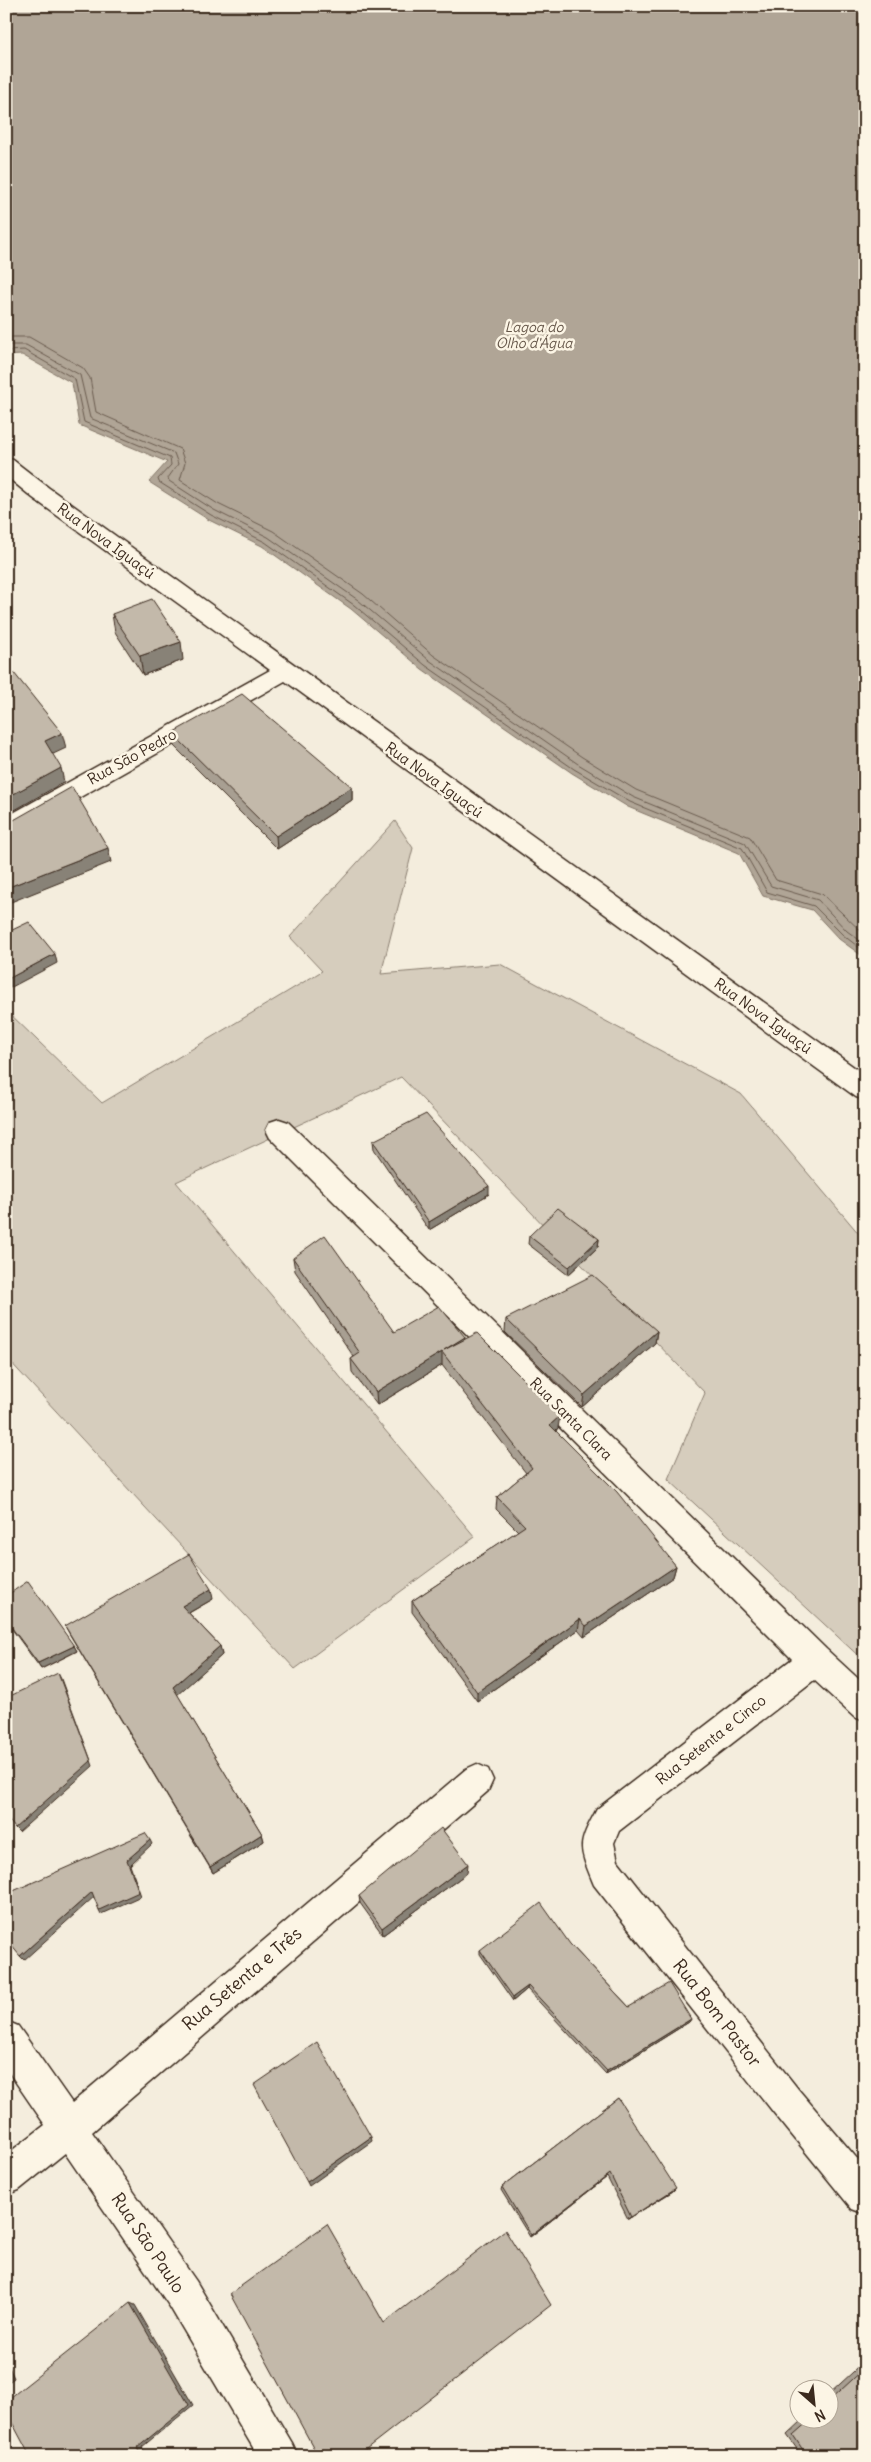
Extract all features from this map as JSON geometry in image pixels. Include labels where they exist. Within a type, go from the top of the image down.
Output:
[{"type":"street","name":"Rua Nova Iguaçú","points":[[6,466],[284,672],[865,1090]]},
{"type":"street","name":"Rua São Pedro","points":[[6,828],[284,672]]},
{"type":"street","name":"Rua Santa Clara","points":[[279,1130],[815,1660],[865,1706]]},
{"type":"street","name":"Rua Setenta e Cinco","points":[[608,1820],[815,1660]]},
{"type":"street","name":"Rua Setenta e Três","points":[[6,2177],[69,2128],[476,1780]]},
{"type":"street","name":"Rua Bom Pastor","points":[[608,1820],[597,1841],[599,1856],[606,1873],[786,2101],[865,2196]]},
{"type":"street","name":"Rua São Paulo","points":[[6,2038],[183,2294],[279,2456]]},
{"type":"shaded area","points":[[395,821],[413,848],[381,974],[500,964],[741,1094],[865,1241],[865,1662],[668,1479],[705,1393],[401,1077],[176,1182],[475,1537],[295,1669],[6,1357],[6,1010],[102,1103],[322,971],[290,937]]},
{"type":"water","name":"Lagoa do Olho d'Água","points":[[6,6],[865,6],[865,958],[839,939],[812,910],[763,896],[739,853],[628,807],[572,773],[422,669],[351,609],[262,546],[209,520],[149,482],[167,462],[79,425],[72,383],[22,355],[6,356]]},
{"type":"building","points":[[152,599],[181,642],[140,656],[112,614]]},
{"type":"building","points":[[14,673],[62,733],[45,741],[61,768],[6,798],[6,676]]},
{"type":"building","points":[[242,694],[352,787],[276,836],[172,733]]},
{"type":"building","points":[[72,787],[108,848],[6,888],[6,823]]},
{"type":"building","points":[[29,922],[55,954],[6,980],[6,933]]},
{"type":"building","points":[[426,1114],[489,1186],[429,1222],[373,1141]]},
{"type":"building","points":[[558,1208],[599,1239],[569,1267],[529,1236]]},
{"type":"building","points":[[325,1235],[394,1332],[439,1306],[465,1337],[444,1350],[477,1333],[560,1416],[550,1425],[617,1492],[676,1566],[586,1626],[580,1619],[477,1692],[412,1601],[525,1526],[497,1497],[532,1468],[442,1352],[376,1392],[351,1359],[360,1353],[293,1258]]},
{"type":"building","points":[[593,1275],[657,1331],[584,1395],[506,1319]]},
{"type":"building","points":[[189,1554],[211,1589],[182,1606],[220,1646],[173,1687],[262,1834],[210,1867],[65,1626]]},
{"type":"building","points":[[28,1581],[74,1646],[38,1663],[6,1620],[6,1596]]},
{"type":"building","points":[[58,1673],[91,1761],[15,1828],[6,1817],[6,1698]]},
{"type":"building","points":[[441,1828],[468,1864],[382,1928],[359,1896]]},
{"type":"building","points":[[145,1833],[150,1840],[127,1860],[139,1892],[99,1910],[92,1892],[20,1956],[6,1939],[6,1896],[11,1892]]},
{"type":"building","points":[[541,1903],[570,1944],[629,2007],[669,1983],[691,2019],[607,2071],[528,1986],[513,1997],[480,1950]]},
{"type":"building","points":[[317,2042],[371,2137],[307,2182],[254,2085]]},
{"type":"building","points":[[618,2098],[676,2188],[631,2217],[610,2174],[531,2235],[502,2187]]},
{"type":"building","points":[[327,2224],[384,2323],[505,2230],[551,2305],[357,2456],[318,2456],[230,2294]]},
{"type":"building","points":[[130,2303],[189,2405],[137,2448],[141,2456],[30,2456],[6,2411],[6,2401]]},
{"type":"building","points":[[865,2368],[865,2456],[807,2456],[793,2435],[799,2430],[838,2430],[838,2393]]}]
